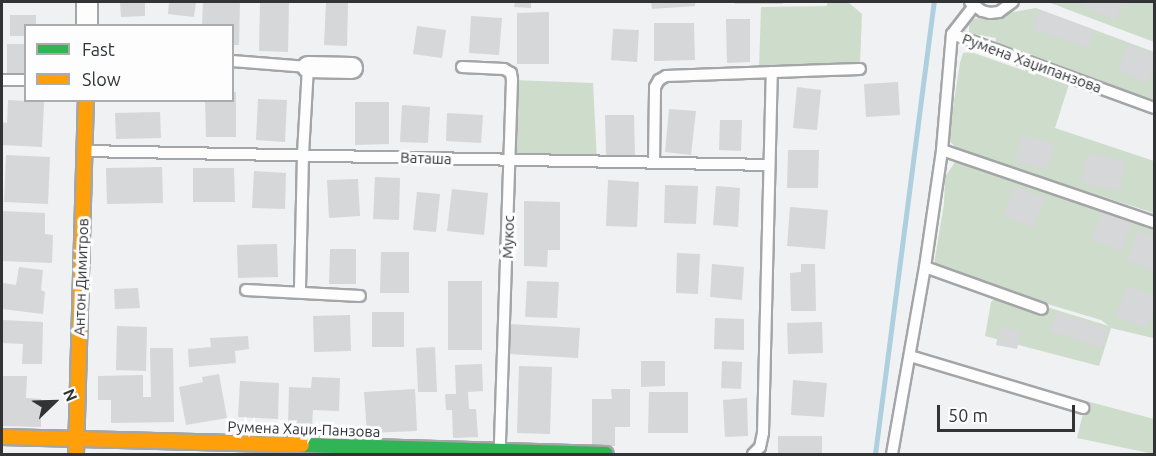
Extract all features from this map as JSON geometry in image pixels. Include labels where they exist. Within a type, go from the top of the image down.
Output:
[{"type":"street","points":[[87,2],[87,24]]},
{"type":"street","points":[[308,67],[352,68]]},
{"type":"street","name":"Антон Димитров","points":[[76,454],[86,102]]},
{"type":"street","name":"Румена Хаџи-Панзова","points":[[2,437],[76,438],[350,451],[606,454]]},
{"type":"lane","points":[[952,34],[972,4],[990,13],[999,12],[1013,2]]},
{"type":"lane","name":"Румена Хаџипанзова","points":[[892,454],[926,267],[942,150],[952,34],[1155,108]]},
{"type":"lane","points":[[234,61],[308,67],[303,154],[300,292]]},
{"type":"lane","name":"Мукос","points":[[462,67],[504,69],[511,73],[500,451]]},
{"type":"lane","points":[[654,163],[655,87],[658,80],[666,76],[860,69]]},
{"type":"lane","points":[[753,454],[760,447],[763,433],[772,72]]},
{"type":"lane","points":[[2,80],[24,80]]},
{"type":"lane","points":[[942,150],[1155,222]]},
{"type":"lane","name":"Ваташа","points":[[84,152],[303,154],[768,165]]},
{"type":"lane","points":[[926,267],[1042,309]]},
{"type":"lane","points":[[246,290],[360,296]]},
{"type":"lane","points":[[910,356],[1083,408]]},
{"type":"green space","points":[[827,2],[848,2],[862,14],[860,65],[759,69],[761,7],[827,6]]},
{"type":"green space","points":[[1048,2],[1154,2],[1154,42]]},
{"type":"green space","points":[[1036,8],[1154,52],[1154,104],[1149,102],[1149,99],[1102,81],[995,46],[996,38],[969,33],[969,24],[974,19]]},
{"type":"green space","points":[[971,52],[1025,71],[1027,65],[1070,81],[1055,128],[1154,161],[1154,213],[960,151],[948,140],[960,63],[963,53]]},
{"type":"green space","points":[[512,80],[593,83],[597,162],[511,160]]},
{"type":"green space","points":[[955,162],[1055,189],[1154,226],[1153,338],[1111,328],[1099,366],[985,336],[991,302],[1000,293],[1109,326],[1101,320],[1011,293],[934,264],[944,204],[945,177]]},
{"type":"green space","points":[[1086,401],[1154,419],[1154,454],[1077,438]]},
{"type":"building","points":[[120,2],[145,2],[145,16],[121,17]]},
{"type":"building","points":[[169,2],[196,2],[194,17],[168,14]]},
{"type":"building","points":[[203,2],[240,2],[239,45],[234,45],[234,24],[202,24]]},
{"type":"building","points":[[260,2],[289,2],[288,52],[259,51]]},
{"type":"building","points":[[326,2],[348,2],[347,46],[324,45]]},
{"type":"building","points":[[515,2],[531,2],[531,8],[514,7]]},
{"type":"building","points":[[651,2],[695,2],[695,6],[652,9]]},
{"type":"building","points":[[734,2],[783,2],[783,4],[735,4]]},
{"type":"building","points":[[1074,2],[1124,2],[1115,21]]},
{"type":"building","points":[[1039,10],[1094,30],[1088,48],[1032,29]]},
{"type":"building","points":[[549,12],[549,64],[517,64],[517,13]]},
{"type":"building","points":[[10,15],[36,15],[36,24],[24,24],[24,36],[10,36]]},
{"type":"building","points":[[471,16],[502,18],[499,55],[469,53]]},
{"type":"building","points":[[726,19],[750,19],[750,62],[727,63]]},
{"type":"building","points":[[654,23],[694,23],[695,60],[654,61]]},
{"type":"building","points":[[417,26],[446,30],[442,58],[413,54]]},
{"type":"building","points":[[613,29],[639,30],[637,62],[611,60]]},
{"type":"building","points":[[7,44],[24,44],[24,74],[7,74]]},
{"type":"building","points":[[1129,44],[1154,55],[1154,66],[1147,83],[1118,70]]},
{"type":"building","points":[[898,82],[900,115],[866,117],[864,84]]},
{"type":"building","points":[[797,87],[821,90],[817,130],[793,128]]},
{"type":"building","points":[[234,92],[236,92],[236,137],[206,137],[205,102],[234,102]]},
{"type":"building","points":[[258,99],[287,100],[285,142],[256,140]]},
{"type":"building","points":[[8,100],[44,102],[42,147],[2,145],[2,122],[7,123]]},
{"type":"building","points":[[355,102],[389,102],[389,144],[355,145]]},
{"type":"building","points":[[402,105],[430,107],[428,143],[400,142]]},
{"type":"building","points":[[669,109],[696,111],[691,155],[665,152]]},
{"type":"building","points":[[160,112],[161,138],[116,139],[115,113]]},
{"type":"building","points":[[447,113],[483,115],[481,143],[446,141]]},
{"type":"building","points":[[605,115],[634,115],[635,155],[606,155]]},
{"type":"building","points":[[720,120],[742,120],[741,151],[719,150]]},
{"type":"building","points":[[1022,135],[1055,143],[1048,170],[1015,162]]},
{"type":"building","points":[[788,150],[819,150],[818,188],[787,188]]},
{"type":"building","points":[[1087,153],[1125,161],[1119,191],[1081,183]]},
{"type":"building","points":[[6,155],[50,157],[48,204],[4,202]]},
{"type":"building","points":[[162,167],[163,203],[107,204],[106,168]]},
{"type":"building","points":[[193,168],[234,168],[235,202],[193,202]]},
{"type":"building","points":[[254,171],[286,173],[285,209],[252,208]]},
{"type":"building","points":[[375,177],[400,178],[399,220],[373,219]]},
{"type":"building","points":[[358,179],[360,216],[329,218],[327,180]]},
{"type":"building","points":[[608,180],[639,182],[637,227],[606,226]]},
{"type":"building","points":[[665,185],[698,186],[696,224],[664,223]]},
{"type":"building","points":[[716,186],[740,188],[738,227],[713,225]]},
{"type":"building","points":[[1014,186],[1045,198],[1034,228],[1003,216]]},
{"type":"building","points":[[452,189],[488,193],[484,235],[447,231]]},
{"type":"building","points":[[417,192],[440,194],[436,232],[413,230]]},
{"type":"building","points":[[524,201],[560,202],[560,250],[548,250],[547,267],[524,266]]},
{"type":"building","points":[[790,207],[828,210],[825,249],[787,246]]},
{"type":"building","points":[[1103,209],[1133,221],[1122,251],[1091,239]]},
{"type":"building","points":[[2,211],[45,213],[45,234],[53,235],[52,263],[2,261]]},
{"type":"building","points":[[1138,230],[1154,237],[1154,271],[1127,260]]},
{"type":"building","points":[[277,244],[278,277],[238,278],[237,245]]},
{"type":"building","points":[[330,249],[356,249],[356,284],[329,284]]},
{"type":"building","points":[[381,252],[409,252],[409,293],[380,293]]},
{"type":"building","points":[[677,253],[700,254],[698,294],[676,293]]},
{"type":"building","points":[[712,264],[744,267],[742,300],[710,297]]},
{"type":"building","points":[[801,264],[815,264],[816,311],[791,311],[790,273],[801,272]]},
{"type":"building","points":[[19,267],[43,270],[41,290],[45,292],[43,314],[2,309],[3,283],[16,285]]},
{"type":"building","points":[[448,281],[482,281],[482,350],[448,350]]},
{"type":"building","points":[[527,281],[559,282],[557,318],[525,317]]},
{"type":"building","points":[[1127,286],[1154,296],[1154,307],[1147,328],[1116,316]]},
{"type":"building","points":[[138,288],[140,308],[115,309],[114,289]]},
{"type":"building","points":[[372,312],[404,312],[404,347],[372,347]]},
{"type":"building","points":[[1057,312],[1108,329],[1101,348],[1050,331]]},
{"type":"building","points":[[350,315],[351,351],[314,352],[313,316]]},
{"type":"building","points":[[715,318],[744,319],[744,350],[714,349]]},
{"type":"building","points":[[2,320],[43,322],[42,364],[22,364],[23,344],[2,343]]},
{"type":"building","points":[[822,322],[823,353],[788,354],[787,323]]},
{"type":"building","points":[[509,324],[580,328],[578,358],[508,354]]},
{"type":"building","points":[[117,326],[147,327],[146,371],[116,370]]},
{"type":"building","points":[[1000,327],[1021,331],[1017,349],[996,345]]},
{"type":"building","points":[[248,336],[249,349],[235,351],[236,363],[189,367],[188,349],[211,347],[210,338]]},
{"type":"building","points":[[435,347],[437,392],[418,392],[416,348]]},
{"type":"building","points":[[150,348],[173,348],[174,422],[111,423],[111,400],[98,400],[98,376],[143,375],[143,397],[151,397]]},
{"type":"building","points":[[641,361],[665,361],[665,386],[641,387]]},
{"type":"building","points":[[722,361],[742,362],[741,389],[721,388]]},
{"type":"building","points":[[482,364],[483,391],[468,392],[469,409],[476,409],[478,437],[453,438],[452,410],[446,410],[445,394],[456,394],[455,365]]},
{"type":"building","points":[[519,366],[552,367],[550,434],[517,433]]},
{"type":"building","points":[[219,374],[227,418],[186,425],[179,387],[203,382],[202,377]]},
{"type":"building","points":[[2,376],[27,376],[26,398],[41,399],[41,427],[2,426]]},
{"type":"building","points":[[312,377],[340,378],[339,411],[313,410],[312,426],[288,426],[289,387],[311,388]]},
{"type":"building","points":[[793,380],[827,383],[824,417],[791,415]]},
{"type":"building","points":[[240,381],[279,383],[278,419],[238,417]]},
{"type":"building","points":[[415,389],[417,431],[367,433],[364,392]]},
{"type":"building","points":[[611,389],[630,389],[630,427],[615,427],[615,446],[592,446],[592,399],[612,399]]},
{"type":"building","points":[[649,392],[688,392],[688,433],[648,433]]},
{"type":"building","points":[[747,398],[748,436],[725,437],[723,400]]},
{"type":"building","points":[[778,436],[822,436],[822,454],[778,454]]},
{"type":"waterway","points":[[875,454],[934,2]]},
{"type":"traffic: fast","points":[[302,445],[606,454]]},
{"type":"traffic: slow","points":[[76,454],[86,102]]},
{"type":"traffic: slow","points":[[2,437],[302,445]]}]
